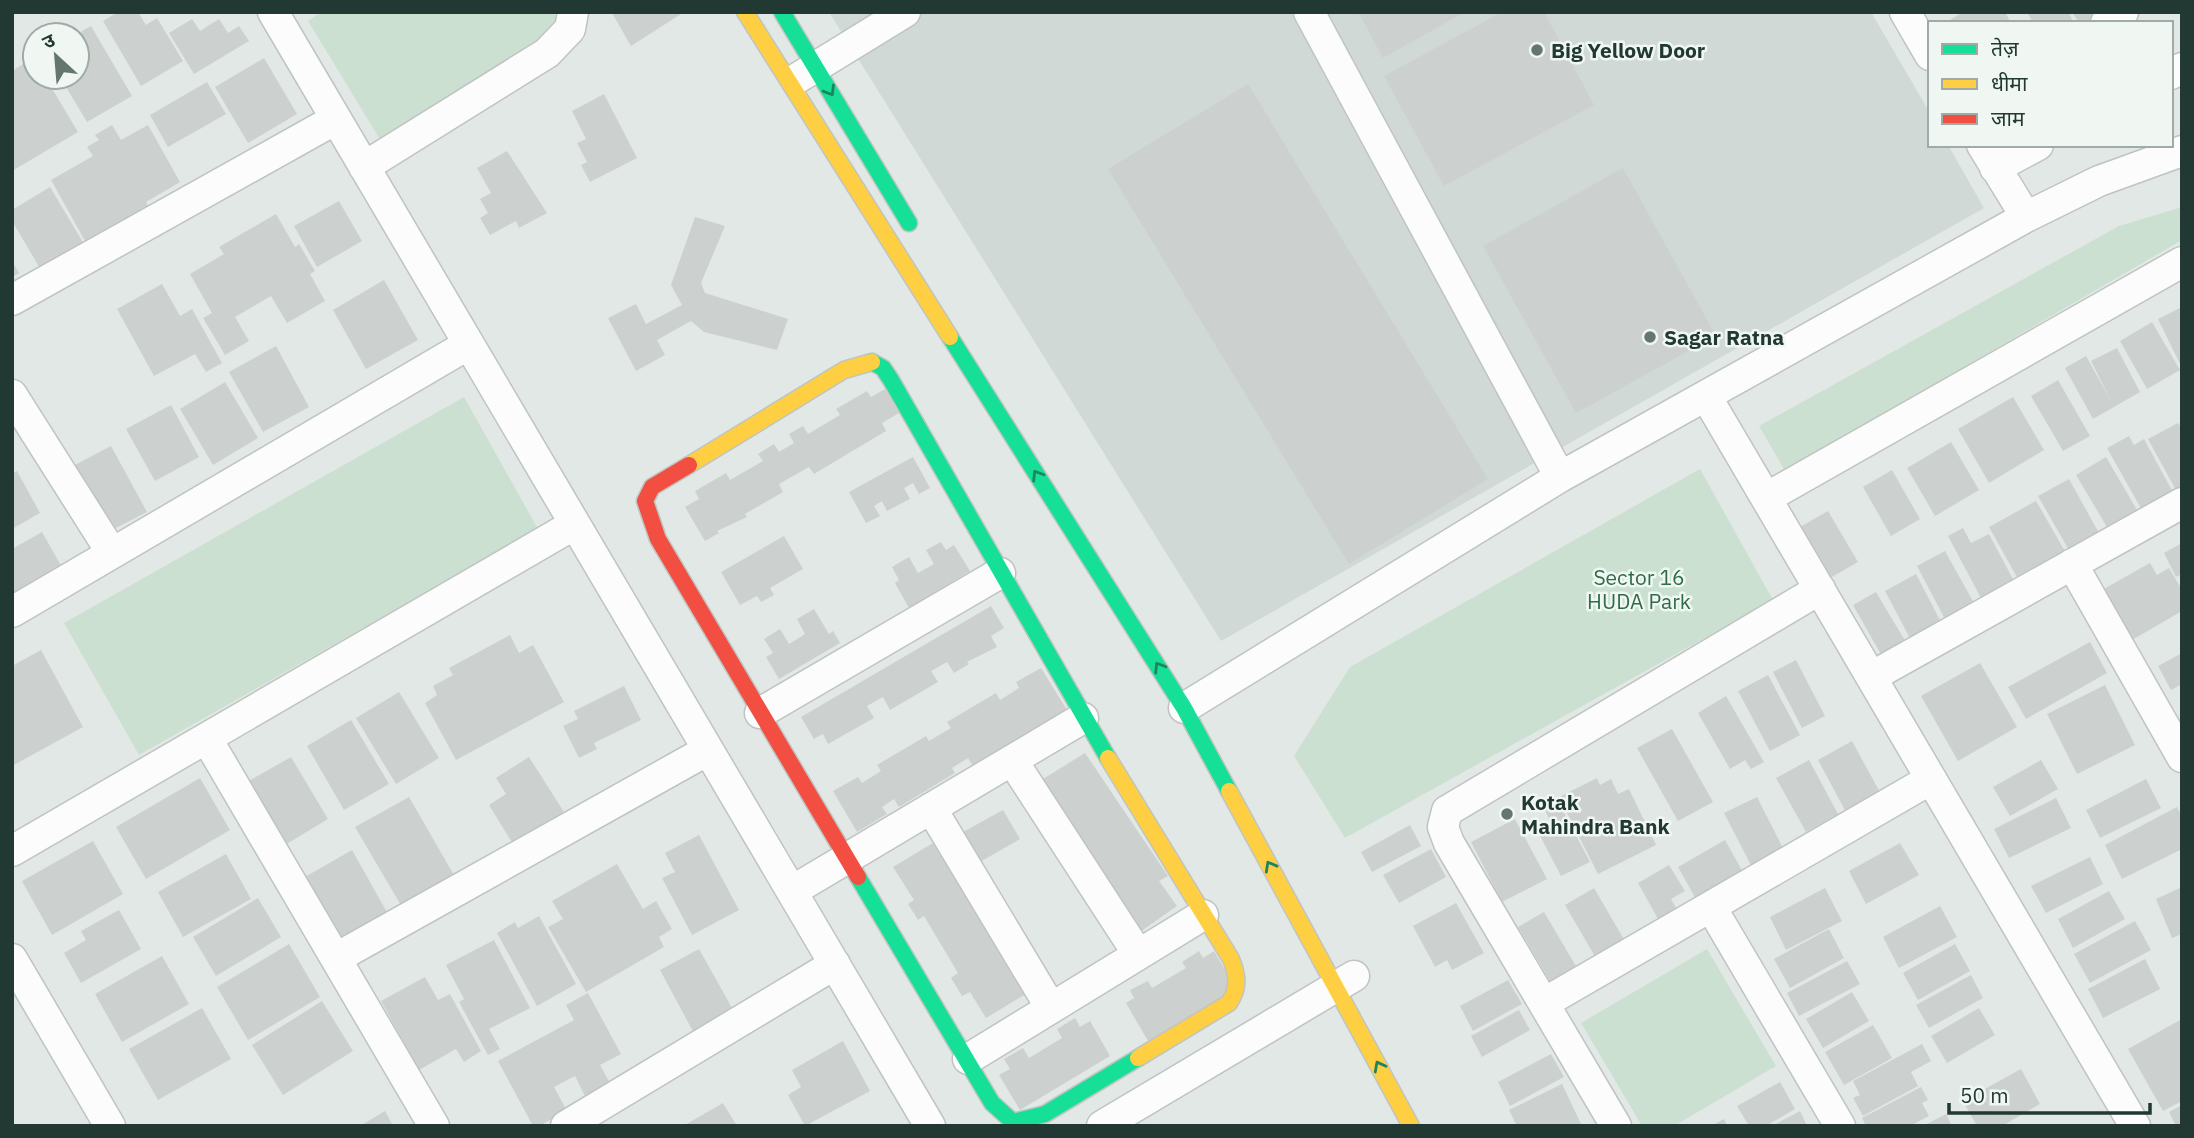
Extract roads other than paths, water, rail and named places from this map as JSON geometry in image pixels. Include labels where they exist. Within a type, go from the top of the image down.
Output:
[{"type":"street","points":[[273,12],[930,1126]]},
{"type":"street","points":[[364,167],[547,53],[570,30],[573,12]]},
{"type":"street","points":[[745,12],[1199,700],[1349,978],[1411,1126]]},
{"type":"street","points":[[782,12],[915,234]]},
{"type":"street","points":[[790,83],[905,12]]},
{"type":"street","points":[[1308,12],[1560,477]]},
{"type":"street","points":[[1905,12],[1928,52]]},
{"type":"street","points":[[12,300],[335,119]]},
{"type":"street","points":[[2026,217],[1989,157],[2030,147]]},
{"type":"street","points":[[1199,700],[1560,477],[2026,217],[2099,181],[2182,151]]},
{"type":"street","points":[[1766,498],[2182,262]]},
{"type":"street","points":[[12,612],[469,344]]},
{"type":"street","points":[[872,362],[883,368],[1083,718],[1238,975],[1238,990],[1229,1003],[1045,1114],[1013,1122],[1002,1116],[845,859],[760,713],[658,539],[645,501],[652,487],[844,370],[872,362]]},
{"type":"street","points":[[12,395],[112,553]]},
{"type":"street","points":[[1706,396],[2135,1126]]},
{"type":"street","points":[[1871,677],[2182,503]]},
{"type":"street","points":[[12,851],[575,524]]},
{"type":"street","points":[[2072,564],[2182,757]]},
{"type":"street","points":[[760,713],[1000,573]]},
{"type":"street","points":[[1616,1126],[1449,844],[1443,827],[1447,811],[1820,589]]},
{"type":"street","points":[[792,891],[1083,718]]},
{"type":"street","points":[[207,739],[338,957],[434,1126]]},
{"type":"street","points":[[338,957],[708,750]]},
{"type":"street","points":[[1012,760],[1138,954]]},
{"type":"street","points":[[1544,1003],[1931,779]]},
{"type":"street","points":[[931,808],[1051,1008]]},
{"type":"street","points":[[1711,906],[1840,1126]]},
{"type":"street","points":[[968,1059],[1203,915]]},
{"type":"street","points":[[12,959],[110,1126]]},
{"type":"street","points":[[566,1126],[835,964]]},
{"type":"street","points":[[1102,1126],[1349,978]]},
{"type":"place","name":"Big Yellow Door","points":[[1537,50]]},
{"type":"place","name":"Sagar Ratna","points":[[1650,337]]},
{"type":"place","name":"Kotak Mahindra Bank","points":[[1507,814]]},
{"type":"park label","name":"Sector 16 HUDA Park","points":[[1639,589]]}]
